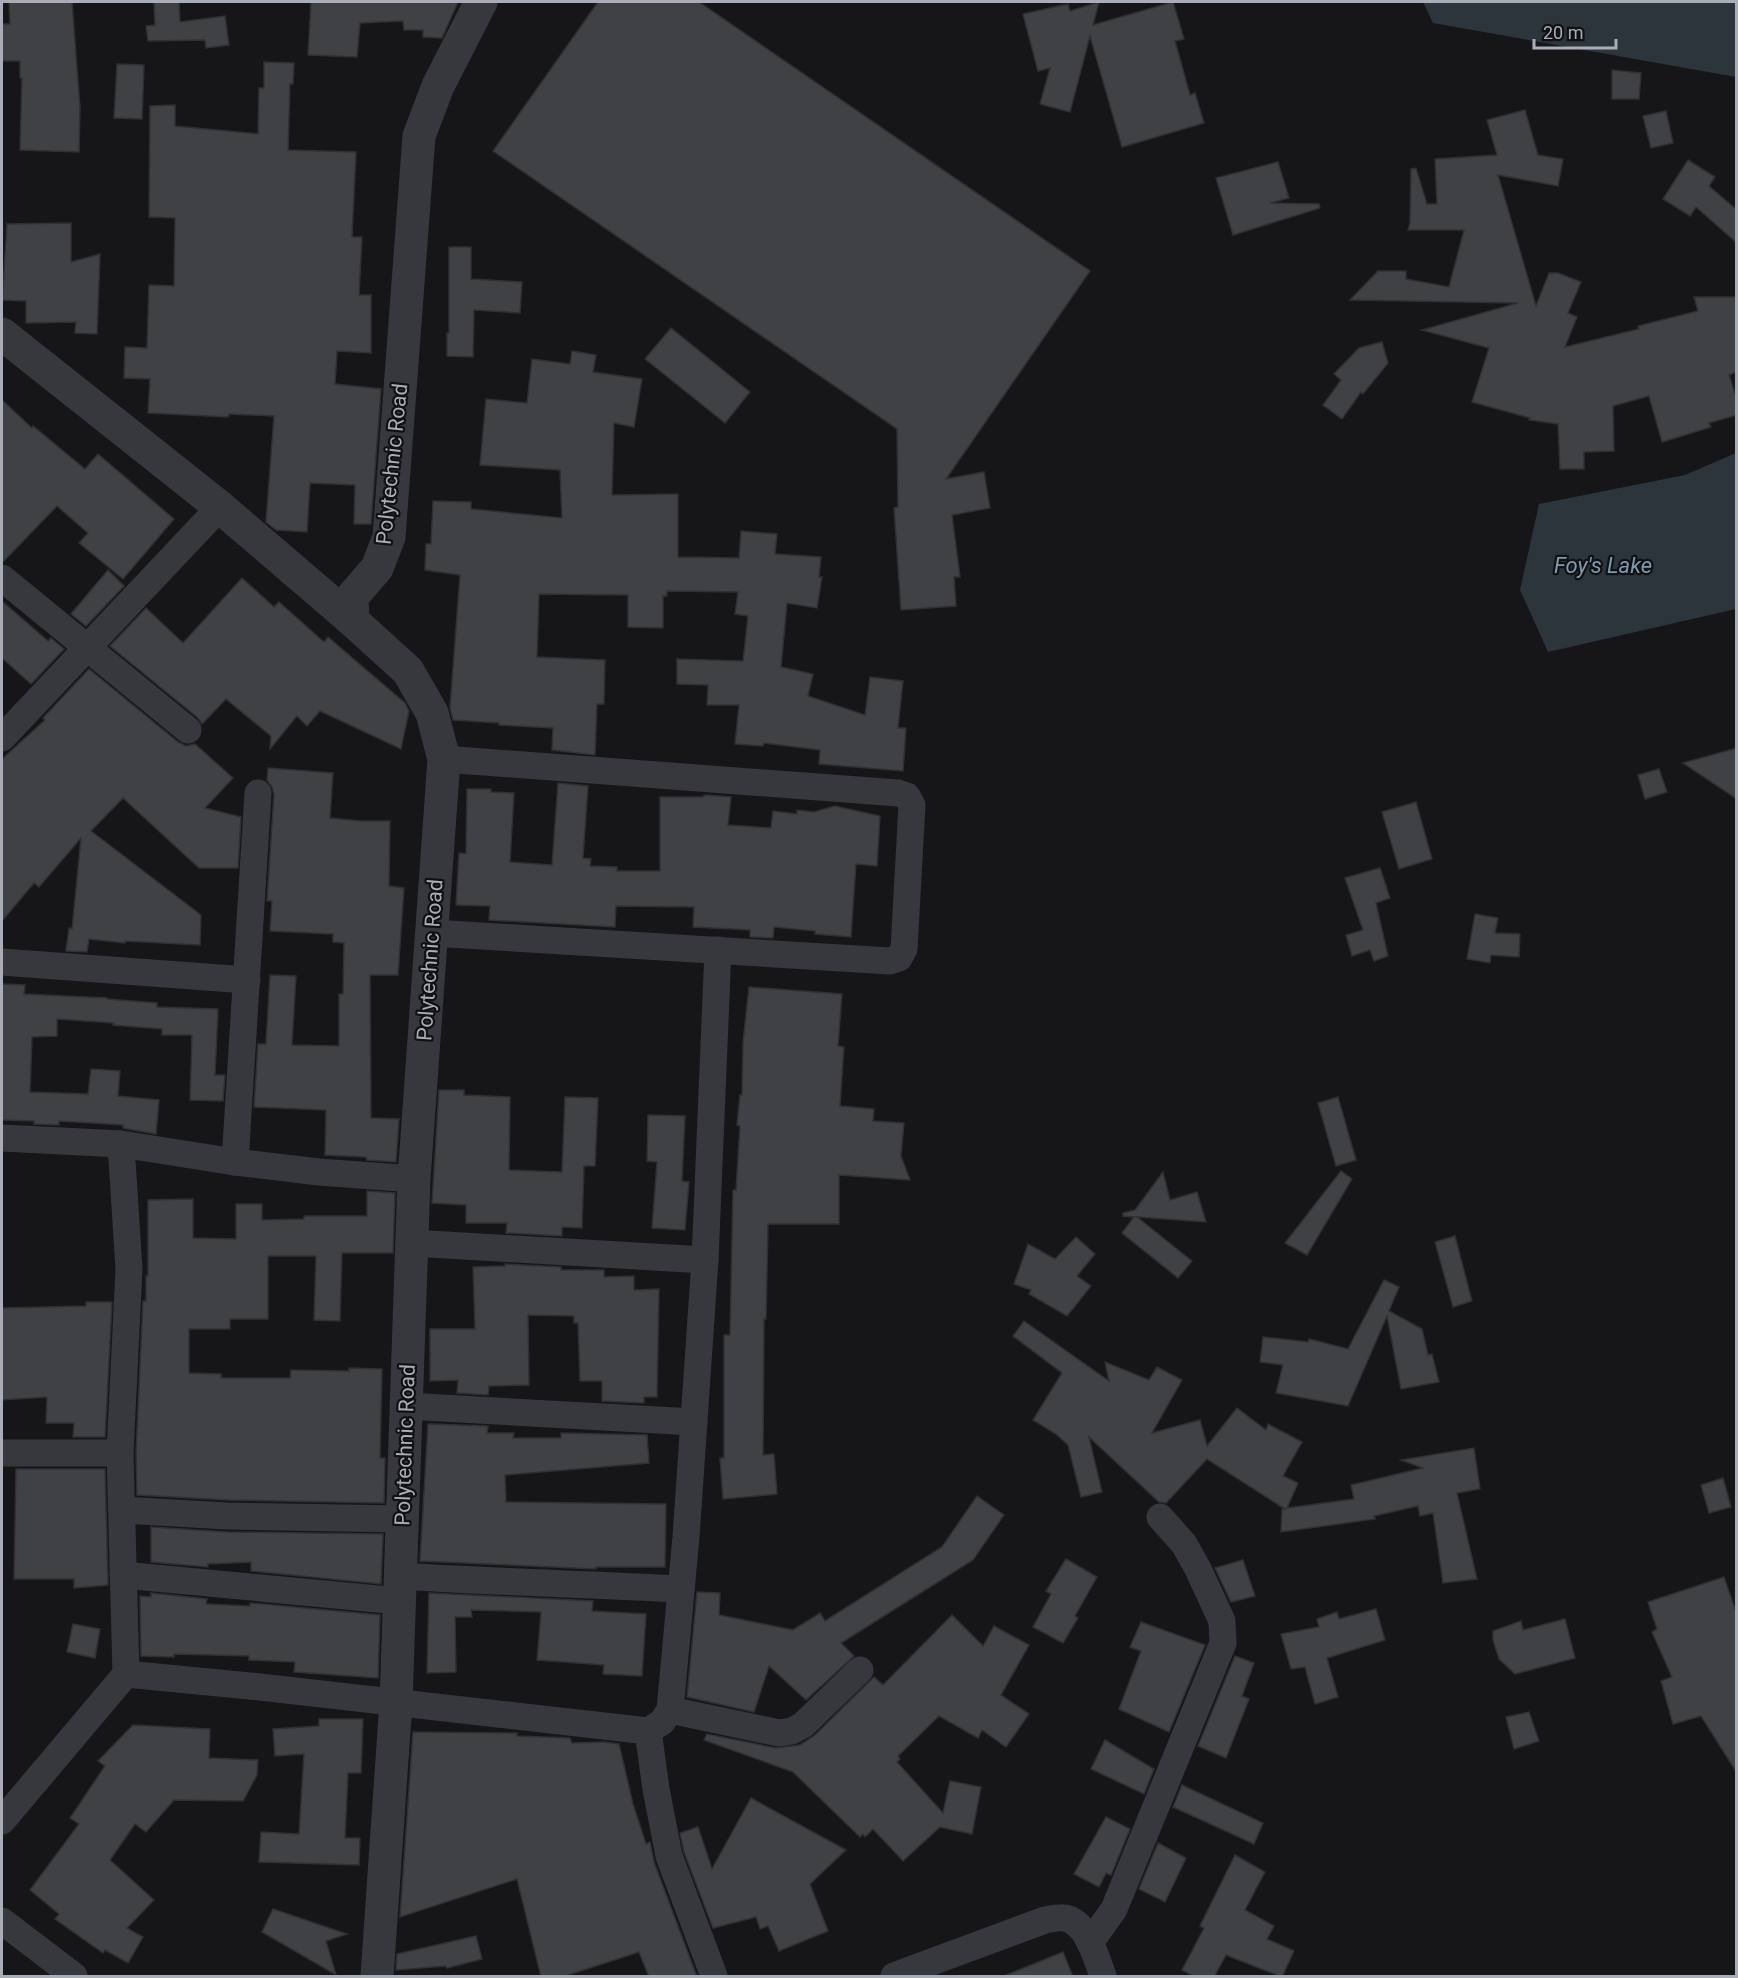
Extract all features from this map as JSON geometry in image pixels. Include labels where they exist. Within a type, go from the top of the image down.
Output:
[{"type":"street","name":"Polytechnic Road","points":[[378,1977],[396,1702],[414,1179],[444,759],[432,712],[408,671],[353,621],[352,597],[377,568],[389,537],[419,136],[438,86],[481,2]]},
{"type":"street","points":[[2,334],[220,507],[353,621]]},
{"type":"street","points":[[2,738],[220,507]]},
{"type":"street","points":[[2,578],[188,730]]},
{"type":"street","points":[[432,933],[890,961],[899,958],[904,949],[912,806],[907,796],[898,793],[444,759]]},
{"type":"street","points":[[235,1162],[258,793]]},
{"type":"street","points":[[126,1674],[648,1731],[662,1722],[670,1710],[686,1537],[705,1260],[718,950]]},
{"type":"street","points":[[2,963],[247,980]]},
{"type":"street","points":[[2,1137],[121,1144],[235,1162],[319,1172],[414,1179]]},
{"type":"street","points":[[2,1821],[126,1674],[120,1453],[129,1269],[121,1144]]},
{"type":"street","points":[[412,1243],[705,1260]]},
{"type":"street","points":[[406,1406],[694,1422]]},
{"type":"street","points":[[2,1453],[120,1453]]},
{"type":"street","points":[[122,1510],[227,1516],[402,1519]]},
{"type":"street","points":[[1090,1943],[1114,1909],[1223,1643],[1222,1621],[1198,1569],[1184,1544],[1160,1517]]},
{"type":"street","points":[[123,1575],[400,1589],[504,1583],[680,1589]]},
{"type":"street","points":[[670,1710],[779,1733],[792,1731],[803,1725],[860,1670]]},
{"type":"street","points":[[648,1731],[669,1856],[714,1977]]},
{"type":"street","points":[[894,1977],[1046,1920],[1065,1918],[1080,1927],[1090,1943],[1103,1977]]},
{"type":"street","points":[[2,1921],[74,1977]]},
{"type":"water","points":[[1423,2],[1736,2],[1736,77],[1433,23]]},
{"type":"water","name":"Foy's Lake","points":[[1736,453],[1736,609],[1548,652],[1520,590],[1539,504],[1685,475]]},
{"type":"building","points":[[9,2],[72,2],[80,108],[79,152],[20,150],[22,78],[20,78],[20,61],[2,61],[2,24],[10,24]]},
{"type":"building","points":[[154,2],[179,2],[180,22],[225,16],[229,45],[206,48],[205,40],[148,41],[146,26],[155,25]]},
{"type":"building","points":[[311,2],[458,2],[442,38],[423,37],[423,30],[404,30],[403,21],[360,23],[357,57],[308,55]]},
{"type":"building","points":[[598,2],[699,2],[1090,271],[946,479],[984,472],[990,508],[952,515],[960,577],[954,577],[956,606],[901,610],[894,508],[898,507],[897,429],[493,151]]},
{"type":"building","points":[[1099,2],[1093,25],[1173,2],[1184,39],[1175,41],[1190,95],[1195,93],[1204,123],[1122,147],[1090,36],[1070,112],[1040,104],[1050,68],[1038,71],[1023,14],[1068,4],[1070,11]]},
{"type":"building","points":[[264,62],[294,63],[293,84],[290,84],[288,150],[356,152],[352,237],[362,237],[359,295],[371,295],[371,353],[337,351],[335,384],[381,389],[371,524],[354,524],[355,485],[310,483],[307,532],[276,530],[266,522],[274,416],[229,414],[228,417],[148,413],[150,379],[124,378],[125,347],[147,348],[149,285],[174,286],[175,218],[149,217],[150,106],[175,105],[175,126],[258,134],[259,88],[264,88]]},
{"type":"building","points":[[117,64],[144,65],[142,119],[114,118]]},
{"type":"building","points":[[1612,70],[1641,73],[1639,99],[1612,99]]},
{"type":"building","points":[[1525,110],[1538,155],[1563,159],[1558,186],[1498,175],[1536,306],[1549,273],[1558,273],[1581,282],[1568,313],[1577,317],[1565,347],[1639,329],[1638,326],[1698,311],[1694,297],[1737,297],[1737,372],[1729,375],[1737,400],[1737,415],[1709,423],[1711,427],[1662,442],[1649,396],[1613,406],[1614,451],[1584,452],[1584,469],[1560,469],[1558,424],[1529,420],[1530,418],[1472,402],[1489,348],[1422,330],[1518,303],[1350,300],[1378,271],[1406,271],[1406,279],[1449,287],[1464,230],[1408,230],[1411,169],[1416,168],[1427,204],[1437,204],[1435,159],[1497,155],[1487,120]]},
{"type":"building","points":[[1666,111],[1673,143],[1651,148],[1643,116]]},
{"type":"building","points":[[1688,160],[1715,177],[1709,186],[1737,210],[1737,243],[1696,207],[1690,216],[1663,199]]},
{"type":"building","points":[[1278,162],[1289,198],[1270,203],[1319,204],[1320,208],[1233,235],[1216,178]]},
{"type":"building","points":[[71,223],[71,262],[100,254],[97,334],[75,333],[76,322],[26,323],[26,301],[2,300],[7,224]]},
{"type":"building","points":[[449,247],[471,247],[471,279],[522,282],[520,313],[474,310],[473,357],[447,356]]},
{"type":"building","points":[[671,328],[750,392],[725,423],[645,359]]},
{"type":"building","points":[[1382,342],[1388,363],[1363,394],[1361,392],[1342,419],[1323,405],[1341,380],[1334,374],[1359,348]]},
{"type":"building","points":[[572,351],[596,355],[593,372],[642,379],[634,427],[614,423],[612,495],[678,494],[678,557],[739,558],[741,531],[777,534],[775,554],[821,557],[819,577],[822,577],[817,608],[787,603],[781,667],[813,674],[808,696],[865,715],[870,677],[903,681],[898,728],[906,728],[903,771],[819,764],[820,750],[764,743],[763,746],[735,744],[739,705],[707,705],[708,685],[677,684],[677,659],[743,661],[748,616],[735,614],[738,592],[667,591],[667,596],[663,596],[663,628],[628,627],[628,595],[539,594],[537,657],[605,660],[604,704],[597,704],[595,755],[552,750],[553,728],[453,720],[450,708],[460,575],[425,570],[426,544],[431,544],[433,501],[471,502],[471,509],[562,518],[560,470],[480,465],[486,399],[527,403],[532,359],[570,364]]},
{"type":"building","points":[[2,400],[32,428],[33,426],[85,469],[98,454],[174,519],[123,579],[79,543],[88,533],[57,506],[2,563]]},
{"type":"building","points":[[108,570],[124,586],[86,626],[71,614]]},
{"type":"building","points":[[242,578],[274,607],[279,602],[324,642],[328,637],[405,703],[409,711],[401,749],[320,711],[307,726],[297,716],[270,749],[271,736],[226,699],[202,724],[198,718],[110,646],[146,608],[183,643]]},
{"type":"building","points":[[2,601],[48,641],[51,638],[64,649],[31,684],[2,658]]},
{"type":"building","points":[[89,669],[178,742],[186,746],[195,744],[233,778],[205,808],[241,817],[238,868],[199,868],[123,798],[91,831],[201,915],[200,945],[125,941],[125,943],[89,939],[87,952],[66,951],[69,928],[72,929],[81,838],[39,887],[34,883],[2,921],[2,759],[45,720],[43,718]]},
{"type":"building","points":[[1737,748],[1737,799],[1683,763]]},
{"type":"building","points":[[268,768],[333,773],[330,818],[390,821],[389,886],[404,888],[398,975],[370,975],[371,1118],[399,1119],[396,1162],[367,1160],[366,1157],[325,1155],[326,1110],[254,1107],[258,1044],[266,1044],[270,975],[296,976],[292,1045],[339,1046],[339,994],[343,994],[344,943],[333,942],[333,934],[270,931],[272,901],[267,901],[274,794],[267,780]]},
{"type":"building","points":[[1659,769],[1667,792],[1645,799],[1638,775]]},
{"type":"building","points":[[558,783],[588,786],[583,858],[591,859],[590,866],[617,867],[617,871],[660,871],[660,797],[704,797],[704,795],[731,797],[728,825],[771,828],[773,811],[797,814],[797,810],[814,812],[835,806],[880,816],[877,866],[856,864],[851,937],[774,927],[773,938],[750,937],[750,930],[693,927],[694,907],[616,906],[615,927],[489,920],[490,906],[456,905],[459,853],[466,854],[467,789],[491,789],[491,792],[514,793],[510,862],[552,865]]},
{"type":"building","points":[[1416,802],[1432,859],[1399,869],[1382,812]]},
{"type":"building","points":[[1380,868],[1390,898],[1376,903],[1388,956],[1374,961],[1370,950],[1352,956],[1346,935],[1363,930],[1345,878]]},
{"type":"building","points":[[1475,914],[1498,918],[1495,933],[1520,934],[1519,957],[1491,955],[1490,963],[1467,959]]},
{"type":"building","points":[[2,984],[25,985],[24,994],[107,998],[157,1003],[157,1007],[218,1009],[215,1075],[225,1075],[223,1101],[190,1100],[192,1035],[162,1035],[162,1029],[57,1019],[57,1036],[32,1037],[30,1092],[88,1094],[91,1069],[120,1071],[118,1096],[159,1100],[156,1134],[123,1128],[123,1125],[59,1121],[59,1125],[34,1124],[34,1121],[2,1120]]},
{"type":"building","points":[[749,987],[842,994],[838,1046],[844,1047],[840,1106],[874,1109],[873,1121],[904,1123],[901,1156],[910,1180],[839,1175],[839,1224],[768,1224],[766,1319],[764,1319],[763,1455],[774,1454],[777,1494],[723,1499],[720,1458],[724,1458],[724,1335],[730,1335],[733,1190],[736,1190],[740,1126],[737,1125],[740,1095],[742,1095],[743,1042]]},
{"type":"building","points":[[439,1090],[464,1090],[464,1095],[510,1097],[509,1170],[562,1172],[565,1097],[598,1098],[595,1166],[584,1166],[582,1228],[562,1227],[562,1236],[506,1233],[507,1223],[466,1223],[466,1205],[432,1203]]},
{"type":"building","points":[[1338,1097],[1356,1160],[1336,1166],[1318,1103]]},
{"type":"building","points":[[648,1115],[685,1116],[682,1181],[689,1182],[685,1230],[652,1228],[657,1162],[647,1161]]},
{"type":"building","points":[[1341,1171],[1352,1179],[1307,1255],[1285,1243]]},
{"type":"building","points":[[1163,1172],[1170,1200],[1197,1192],[1206,1222],[1137,1217],[1192,1261],[1178,1278],[1122,1233],[1134,1217],[1123,1216],[1123,1213],[1135,1210]]},
{"type":"building","points":[[367,1191],[395,1193],[393,1253],[342,1253],[340,1321],[314,1320],[316,1256],[268,1256],[268,1319],[230,1319],[230,1329],[189,1329],[189,1373],[221,1374],[221,1378],[290,1378],[291,1370],[382,1369],[380,1458],[385,1458],[384,1503],[228,1500],[137,1495],[136,1453],[143,1301],[146,1301],[146,1276],[148,1276],[148,1200],[193,1199],[193,1238],[236,1239],[236,1204],[262,1204],[262,1220],[304,1219],[304,1216],[367,1216]]},
{"type":"building","points":[[1455,1236],[1472,1301],[1453,1307],[1435,1242]]},
{"type":"building","points":[[1076,1237],[1095,1254],[1077,1276],[1091,1286],[1067,1316],[1029,1294],[1031,1290],[1014,1284],[1028,1244],[1055,1259]]},
{"type":"building","points":[[505,1264],[561,1267],[561,1270],[604,1270],[604,1277],[634,1276],[634,1290],[659,1289],[657,1397],[644,1397],[644,1403],[602,1401],[602,1381],[580,1381],[578,1323],[574,1323],[574,1316],[528,1315],[529,1385],[489,1386],[488,1395],[457,1393],[458,1380],[430,1381],[430,1329],[475,1329],[473,1267],[505,1266]]},
{"type":"building","points":[[1384,1280],[1399,1287],[1389,1311],[1422,1329],[1428,1355],[1432,1354],[1439,1382],[1401,1389],[1387,1316],[1348,1406],[1276,1393],[1283,1365],[1260,1362],[1263,1337],[1308,1342],[1309,1339],[1348,1349]]},
{"type":"building","points":[[86,1302],[112,1302],[105,1437],[73,1437],[74,1423],[46,1423],[47,1397],[2,1400],[2,1308],[86,1306]]},
{"type":"building","points":[[1024,1321],[1109,1381],[1105,1362],[1149,1380],[1157,1367],[1182,1380],[1152,1433],[1200,1420],[1207,1446],[1237,1408],[1266,1430],[1268,1424],[1302,1442],[1283,1476],[1298,1483],[1287,1508],[1354,1499],[1351,1485],[1423,1468],[1401,1460],[1474,1448],[1480,1489],[1457,1493],[1477,1579],[1443,1583],[1433,1513],[1420,1516],[1418,1506],[1374,1516],[1375,1519],[1281,1532],[1282,1509],[1285,1509],[1207,1459],[1166,1503],[1159,1502],[1089,1437],[1102,1492],[1081,1497],[1068,1445],[1056,1434],[1033,1420],[1062,1373],[1013,1336]]},
{"type":"building","points":[[428,1424],[488,1426],[487,1433],[514,1433],[513,1438],[561,1438],[561,1433],[647,1435],[649,1463],[505,1475],[506,1502],[666,1504],[665,1567],[596,1567],[596,1569],[420,1561]]},
{"type":"building","points":[[16,1469],[105,1469],[108,1585],[74,1588],[74,1579],[14,1579]]},
{"type":"building","points":[[1723,1478],[1731,1507],[1709,1513],[1701,1485]]},
{"type":"building","points":[[977,1496],[1004,1515],[973,1560],[841,1643],[854,1656],[806,1700],[769,1666],[754,1712],[687,1697],[697,1592],[720,1593],[719,1615],[793,1630],[820,1613],[825,1621],[942,1547]]},
{"type":"building","points":[[151,1527],[227,1532],[383,1534],[381,1584],[251,1571],[251,1562],[208,1564],[208,1567],[151,1562]]},
{"type":"building","points":[[1066,1559],[1097,1577],[1075,1616],[1078,1618],[1063,1643],[1033,1627],[1051,1594],[1046,1591]]},
{"type":"building","points":[[1243,1560],[1255,1596],[1231,1602],[1215,1568]]},
{"type":"building","points":[[1724,1577],[1737,1615],[1737,1773],[1701,1716],[1673,1724],[1661,1681],[1672,1677],[1652,1632],[1657,1629],[1648,1602]]},
{"type":"building","points":[[151,1593],[207,1599],[206,1604],[250,1606],[250,1603],[380,1615],[378,1678],[294,1672],[295,1662],[249,1660],[249,1656],[174,1654],[174,1657],[141,1656],[140,1596],[151,1597]]},
{"type":"building","points":[[429,1593],[593,1601],[592,1611],[646,1614],[642,1676],[603,1674],[604,1665],[537,1660],[541,1612],[471,1610],[472,1617],[455,1617],[456,1672],[427,1673]]},
{"type":"building","points":[[1376,1609],[1385,1640],[1327,1658],[1338,1697],[1315,1704],[1305,1667],[1291,1669],[1281,1634],[1319,1627],[1317,1619],[1337,1612],[1339,1619]]},
{"type":"building","points":[[952,1615],[983,1646],[994,1626],[1029,1645],[1001,1695],[1029,1714],[1006,1747],[982,1730],[978,1738],[939,1716],[898,1756],[900,1759],[897,1762],[943,1813],[950,1781],[981,1787],[972,1834],[940,1827],[903,1861],[873,1829],[865,1837],[863,1834],[860,1837],[793,1772],[704,1740],[707,1734],[776,1748],[800,1745],[814,1736],[874,1677],[883,1685]]},
{"type":"building","points":[[1565,1619],[1575,1658],[1515,1674],[1499,1659],[1493,1640],[1493,1631],[1521,1621],[1523,1630]]},
{"type":"building","points":[[1141,1622],[1205,1645],[1169,1732],[1119,1709],[1141,1651],[1130,1647]]},
{"type":"building","points":[[73,1624],[100,1629],[95,1658],[67,1652]]},
{"type":"building","points":[[1235,1656],[1254,1663],[1242,1696],[1249,1699],[1226,1758],[1198,1746]]},
{"type":"building","points":[[1529,1712],[1539,1741],[1514,1749],[1506,1717]]},
{"type":"building","points":[[319,1719],[363,1719],[361,1773],[348,1773],[345,1838],[360,1838],[359,1865],[259,1862],[261,1832],[299,1834],[304,1754],[275,1756],[273,1729],[319,1726]]},
{"type":"building","points":[[133,1725],[210,1729],[209,1758],[258,1760],[257,1775],[243,1801],[174,1800],[146,1832],[135,1824],[110,1860],[154,1900],[127,1928],[143,1937],[128,1963],[105,1950],[103,1953],[55,1919],[59,1914],[30,1890],[79,1824],[70,1818],[105,1766],[98,1761]]},
{"type":"building","points":[[413,1732],[517,1733],[517,1736],[570,1738],[572,1743],[619,1744],[633,1804],[646,1844],[650,1842],[654,1862],[697,1977],[649,1977],[639,1952],[562,1977],[541,1977],[517,1879],[400,1917]]},
{"type":"building","points":[[1105,1740],[1154,1769],[1144,1794],[1091,1769]]},
{"type":"building","points":[[1182,1785],[1263,1823],[1254,1844],[1173,1807]]},
{"type":"building","points":[[751,1798],[846,1850],[810,1884],[828,1931],[779,1951],[768,1926],[760,1929],[756,1917],[713,1928],[684,1852],[680,1833],[698,1827],[712,1869]]},
{"type":"building","points":[[1106,1817],[1130,1829],[1111,1875],[1106,1873],[1099,1887],[1074,1874]]},
{"type":"building","points":[[1158,1843],[1186,1858],[1165,1902],[1139,1889]]},
{"type":"building","points":[[1235,1855],[1265,1872],[1245,1910],[1274,1926],[1267,1939],[1294,1951],[1282,1977],[1226,1955],[1214,1977],[1195,1977],[1182,1970],[1204,1928],[1200,1926]]},
{"type":"building","points":[[273,1909],[347,1934],[326,1941],[336,1975],[262,1932]]},
{"type":"building","points":[[476,1936],[482,1959],[447,1968],[446,1966],[396,1970],[397,1954]]},
{"type":"building","points":[[1063,1952],[1073,1977],[1004,1976]]}]
